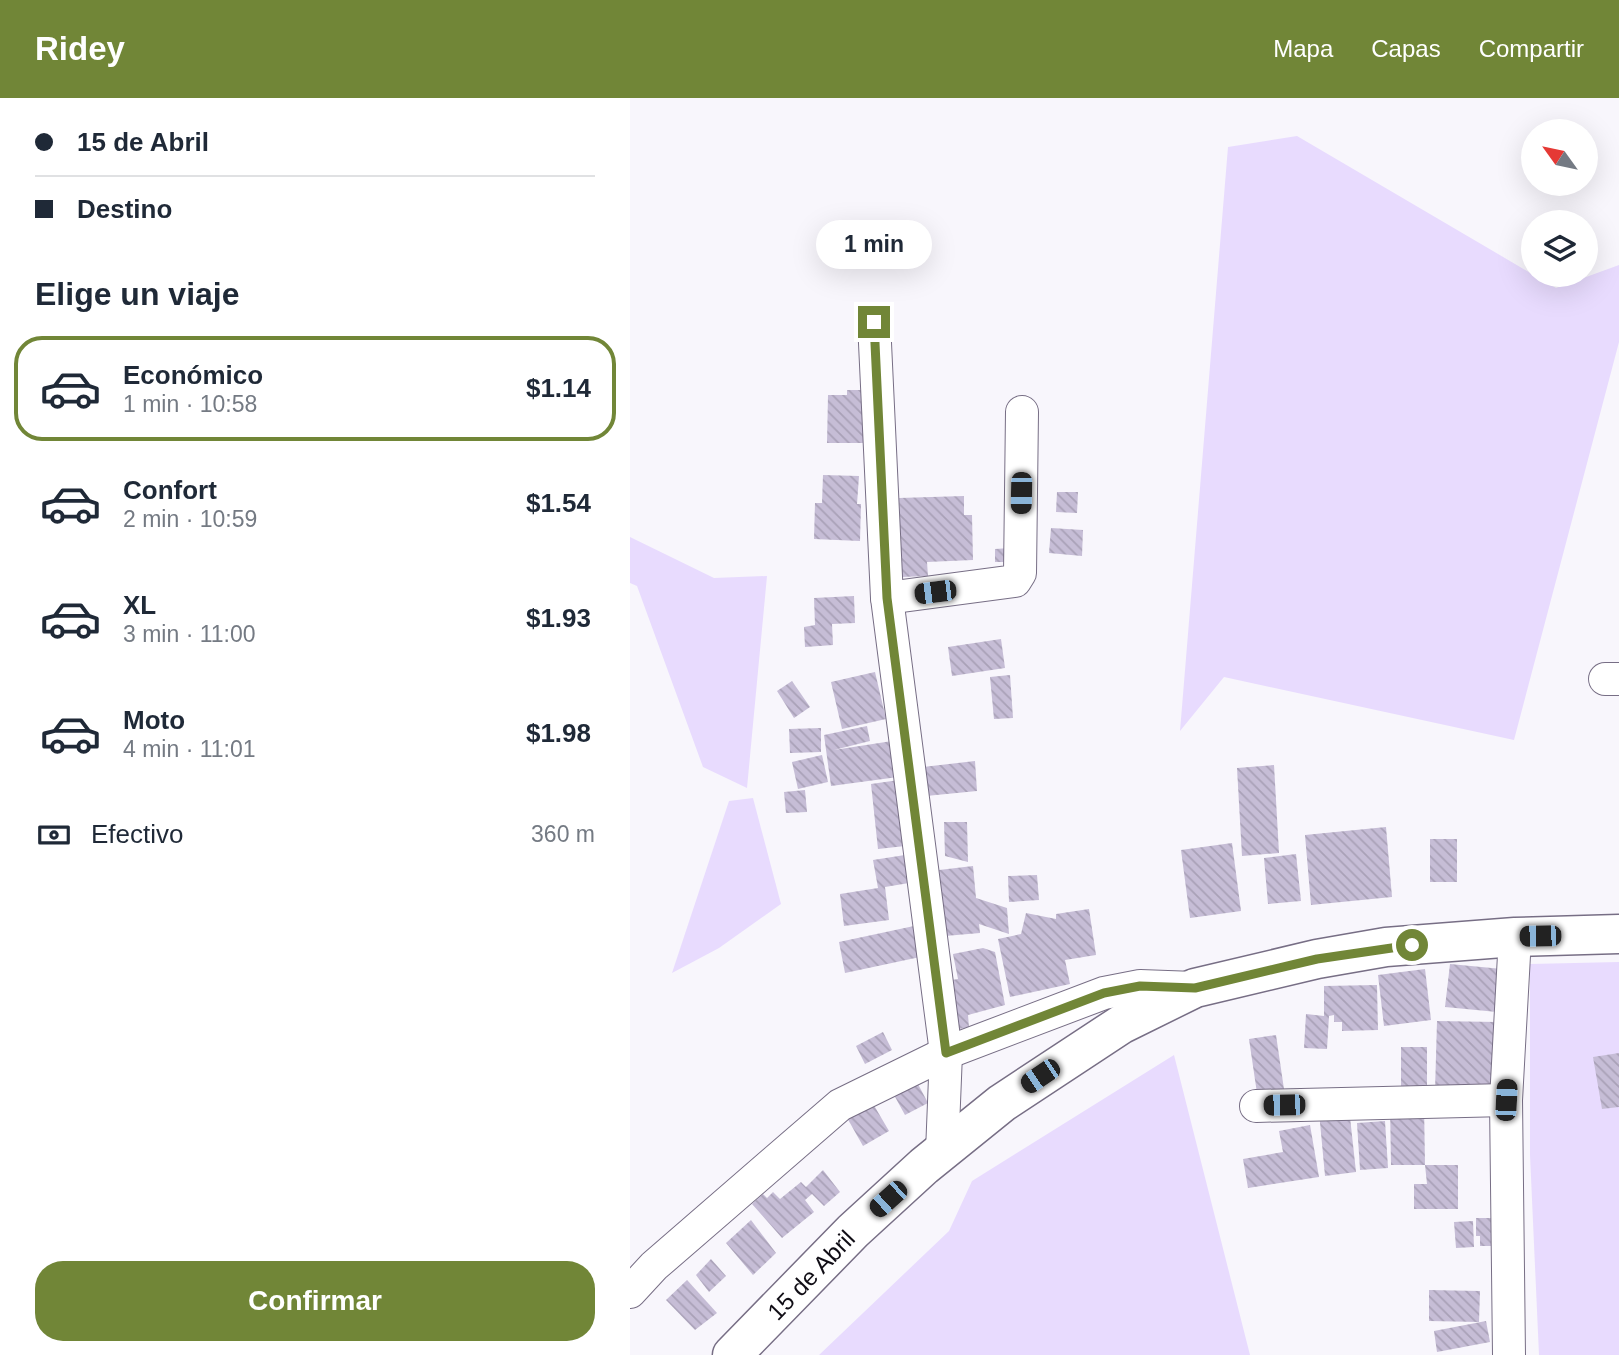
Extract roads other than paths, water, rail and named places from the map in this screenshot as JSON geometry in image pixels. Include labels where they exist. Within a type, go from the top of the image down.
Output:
[{"type":"main road","name":"15 de Abril","points":[[733,1355],[853,1231],[1002,1102],[1122,1024],[1195,988],[1317,959],[1386,947],[1515,937],[1619,934]]},
{"type":"street","points":[[874,322],[887,598],[946,1053],[942,1152]]},
{"type":"street","points":[[887,598],[1015,581],[1020,573],[1022,412]]},
{"type":"street","points":[[1509,1355],[1506,1100],[1515,937]]},
{"type":"street","points":[[630,1292],[654,1266],[840,1105],[946,1053],[1104,993],[1140,986],[1195,988]]},
{"type":"street","points":[[1256,1106],[1506,1100]]}]
